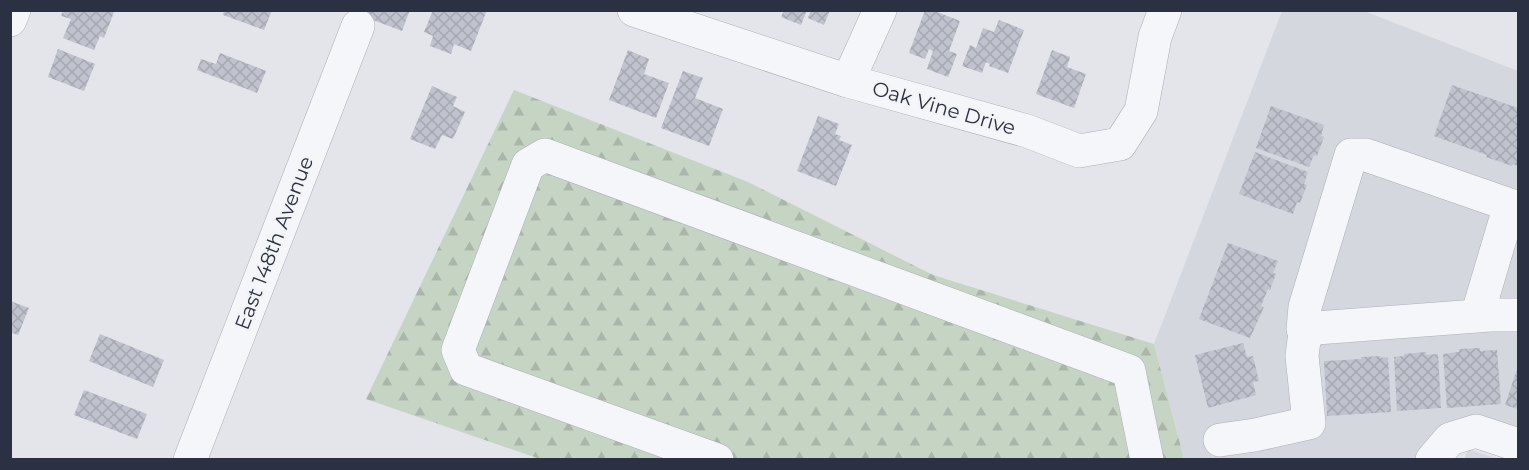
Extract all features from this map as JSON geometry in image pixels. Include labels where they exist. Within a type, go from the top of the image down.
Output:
[{"type":"street","points":[[10,20],[14,10]]},
{"type":"street","name":"Oak Vine Drive","points":[[633,10],[848,81],[1027,131],[1079,151],[1120,144],[1141,111],[1155,37],[1165,10]]},
{"type":"street","points":[[848,81],[880,10]]},
{"type":"street","name":"East 148th Avenue","points":[[190,459],[357,26]]},
{"type":"street","points":[[1477,316],[1510,205],[1366,154],[1351,155],[1305,307],[1303,329],[1518,315]]},
{"type":"street","points":[[717,459],[466,369],[458,350],[528,165],[545,155],[1129,371],[1147,459]]},
{"type":"street","points":[[1220,440],[1264,434],[1309,423],[1302,356],[1304,340],[1311,329]]},
{"type":"street","points":[[1432,459],[1450,439],[1476,431],[1518,445]]},
{"type":"shaded area","points":[[1282,11],[1364,11],[1518,71],[1518,457],[1471,440],[1452,459],[1184,459],[1154,344]]},
{"type":"shaded area","points":[[1468,449],[1498,459],[1464,460]]},
{"type":"green space","points":[[514,90],[748,182],[933,275],[1154,344],[1184,459],[540,459],[366,399]]},
{"type":"building","points":[[63,10],[111,10],[114,12],[104,38],[100,36],[94,50],[63,38],[71,19],[61,16]]},
{"type":"building","points":[[224,10],[272,10],[264,30],[223,15]]},
{"type":"building","points":[[367,10],[410,10],[402,31],[365,17]]},
{"type":"building","points":[[433,10],[487,10],[471,51],[454,44],[451,54],[430,46],[433,36],[424,32]]},
{"type":"building","points":[[784,10],[807,10],[801,25],[781,17]]},
{"type":"building","points":[[811,10],[830,10],[824,25],[808,18]]},
{"type":"building","points":[[925,10],[932,10],[960,21],[949,51],[957,54],[948,77],[927,69],[933,51],[929,49],[925,59],[909,53]]},
{"type":"building","points":[[999,20],[1024,30],[1008,73],[989,66],[990,64],[986,62],[982,73],[962,66],[970,45],[976,48],[983,28],[994,32]]},
{"type":"building","points":[[58,49],[95,64],[84,91],[48,77]]},
{"type":"building","points":[[628,50],[649,59],[644,74],[669,83],[656,118],[609,100]]},
{"type":"building","points":[[1052,50],[1070,57],[1067,67],[1086,74],[1074,108],[1036,94]]},
{"type":"building","points":[[220,53],[266,71],[257,93],[197,70],[201,59],[216,64]]},
{"type":"building","points":[[683,71],[703,78],[695,98],[723,109],[709,146],[661,128]]},
{"type":"building","points":[[1452,85],[1518,108],[1518,166],[1486,157],[1487,155],[1434,136]]},
{"type":"building","points":[[432,86],[457,97],[453,106],[465,112],[453,139],[442,135],[435,149],[410,139]]},
{"type":"building","points":[[1271,106],[1324,125],[1321,136],[1324,137],[1317,156],[1314,155],[1309,167],[1256,148]]},
{"type":"building","points":[[818,116],[839,124],[835,134],[841,136],[839,140],[852,145],[836,186],[797,171]]},
{"type":"building","points":[[1255,152],[1308,172],[1304,184],[1307,185],[1293,214],[1239,194]]},
{"type":"building","points":[[1228,243],[1278,261],[1270,290],[1268,289],[1261,306],[1264,307],[1250,338],[1199,319]]},
{"type":"building","points":[[10,301],[29,308],[18,335],[10,332]]},
{"type":"building","points":[[100,334],[164,360],[153,387],[89,361]]},
{"type":"building","points":[[1243,343],[1247,357],[1253,356],[1259,381],[1253,382],[1256,395],[1208,408],[1195,355]]},
{"type":"building","points":[[1480,348],[1480,351],[1497,350],[1501,404],[1447,408],[1443,354],[1459,352],[1459,349]]},
{"type":"building","points":[[1426,352],[1426,355],[1438,354],[1441,408],[1397,411],[1394,357]]},
{"type":"building","points":[[1381,356],[1380,358],[1388,357],[1391,412],[1327,416],[1324,361]]},
{"type":"building","points":[[1518,366],[1518,409],[1505,405]]},
{"type":"building","points":[[84,390],[147,414],[137,439],[74,415]]}]
